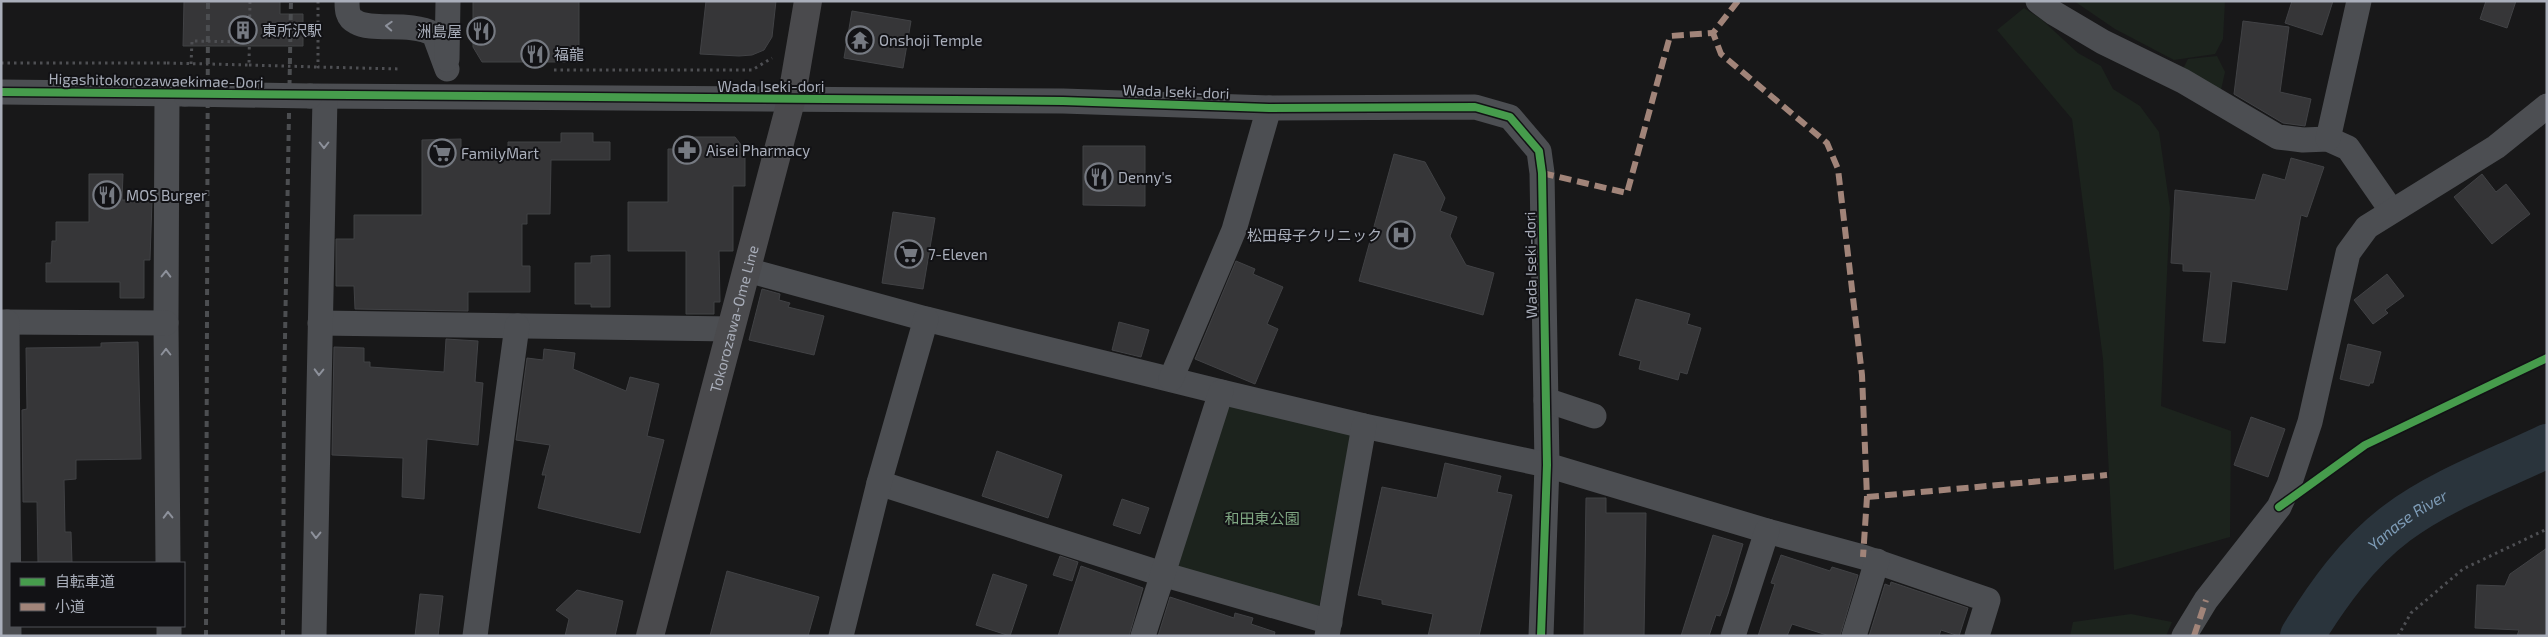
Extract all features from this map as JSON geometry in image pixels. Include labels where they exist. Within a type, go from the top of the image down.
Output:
[{"type":"main road","name":"Tokorozawa-Ome Line","points":[[650,636],[791,100],[808,1]]},
{"type":"street","points":[[347,1],[348,13],[355,22],[415,27],[434,34],[447,69]]},
{"type":"street","points":[[446,96],[448,1]]},
{"type":"street","points":[[2038,1],[2054,13],[2103,42],[2183,81],[2278,137],[2303,140],[2328,139],[2348,148],[2391,210]]},
{"type":"street","points":[[2328,139],[2359,1]]},
{"type":"street","name":"Higashitokorozawaekimae-Dori","points":[[1,92],[317,96]]},
{"type":"street","points":[[168,562],[166,323],[176,94]]},
{"type":"street","points":[[314,636],[320,324],[317,96]]},
{"type":"street","name":"Wada Iseki-dori","points":[[317,96],[1063,101],[1268,108],[1475,107],[1510,117],[1539,151],[1541,166],[1547,465],[1541,636]]},
{"type":"street","points":[[2184,636],[2206,600],[2279,507],[2289,485],[2310,422],[2348,253],[2367,227],[2391,210],[2496,147],[2547,106]]},
{"type":"street","points":[[1171,379],[1234,230],[1268,108]]},
{"type":"street","points":[[747,270],[926,319],[1221,392],[1364,426],[1547,465],[1767,531],[1877,561],[1988,600],[1977,636]]},
{"type":"street","points":[[841,636],[879,484],[926,319]]},
{"type":"street","points":[[9,636],[4,322],[166,323]]},
{"type":"street","points":[[320,324],[731,329]]},
{"type":"street","points":[[475,636],[517,326]]},
{"type":"street","points":[[1143,636],[1221,392]]},
{"type":"street","points":[[1546,400],[1594,416]]},
{"type":"street","points":[[879,484],[1328,629],[1364,426]]},
{"type":"street","points":[[1733,636],[1767,531]]},
{"type":"street","points":[[1854,636],[1877,561]]},
{"type":"path","points":[[249,65],[250,1]]},
{"type":"path","points":[[318,1],[318,67]]},
{"type":"path","points":[[191,64],[192,41],[249,42]]},
{"type":"path","points":[[549,70],[752,70],[774,56]]},
{"type":"path","points":[[1,63],[168,63],[405,70]]},
{"type":"path","points":[[2311,485],[2365,445],[2547,358]]},
{"type":"path","points":[[2398,636],[2410,613],[2464,569],[2547,529]]},
{"type":"green space","points":[[2074,1],[2225,1],[2223,39],[2215,54],[2174,60],[2115,29]]},
{"type":"green space","points":[[2024,8],[2041,19],[2078,53],[2101,66],[2113,89],[2140,106],[2159,132],[2170,208],[2161,406],[2231,431],[2230,537],[2114,570],[2103,359],[2072,119],[1997,30]]},
{"type":"green space","points":[[2217,56],[2225,72],[2221,90],[2183,69],[2188,59]]},
{"type":"green space","name":"和田東公園","points":[[1223,401],[1353,434],[1318,611],[1168,569]]},
{"type":"green space","points":[[2131,614],[2172,622],[2166,636],[2070,636],[2073,622]]},
{"type":"building","name":"東所沢駅","points":[[184,1],[280,1],[280,14],[303,14],[303,46],[183,46]]},
{"type":"building","points":[[473,1],[579,1],[579,62],[482,62],[473,47]]},
{"type":"building","points":[[706,1],[776,1],[772,37],[764,50],[752,55],[739,56],[700,54]]},
{"type":"building","points":[[2292,1],[2333,1],[2322,35],[2285,23]]},
{"type":"building","points":[[2486,1],[2516,1],[2507,28],[2480,19]]},
{"type":"building","points":[[852,11],[911,21],[903,68],[844,58]]},
{"type":"building","points":[[2243,21],[2289,27],[2280,92],[2311,99],[2305,126],[2283,123],[2234,94]]},
{"type":"building","points":[[561,133],[593,133],[593,142],[610,142],[610,160],[551,160],[550,214],[527,214],[527,224],[522,224],[522,266],[530,266],[530,292],[468,292],[468,311],[355,309],[354,286],[336,286],[336,239],[354,239],[354,215],[422,215],[422,140],[461,139],[461,160],[508,159],[508,142],[561,142]]},
{"type":"building","points":[[679,137],[735,137],[745,150],[745,186],[733,186],[733,251],[719,251],[720,302],[714,302],[714,314],[686,314],[686,251],[628,251],[628,202],[668,202],[668,149],[679,149]]},
{"type":"building","points":[[1083,146],[1145,146],[1145,206],[1083,205]]},
{"type":"building","points":[[1394,154],[1425,162],[1445,198],[1440,211],[1457,217],[1450,236],[1466,265],[1494,273],[1483,315],[1359,281]]},
{"type":"building","points":[[2291,158],[2324,167],[2307,217],[2301,215],[2287,290],[2232,281],[2225,343],[2203,341],[2211,272],[2183,271],[2183,264],[2171,263],[2175,190],[2255,200],[2263,174],[2285,180]]},
{"type":"building","points":[[89,174],[123,174],[122,200],[152,200],[150,260],[144,260],[144,298],[120,298],[120,282],[46,282],[46,263],[51,263],[52,241],[56,241],[56,222],[89,222]]},
{"type":"building","points":[[2482,174],[2496,192],[2506,184],[2530,214],[2492,244],[2454,197]]},
{"type":"building","points":[[893,212],[935,218],[923,289],[882,283]]},
{"type":"building","points":[[610,255],[610,307],[591,307],[591,304],[575,304],[575,263],[591,263],[591,256]]},
{"type":"building","points":[[1236,261],[1255,269],[1253,274],[1283,287],[1267,324],[1278,329],[1255,384],[1195,359]]},
{"type":"building","points":[[2387,274],[2404,296],[2385,310],[2388,313],[2373,324],[2354,300]]},
{"type":"building","points":[[762,289],[780,294],[779,300],[790,303],[788,307],[824,316],[814,355],[749,340]]},
{"type":"building","points":[[1636,299],[1690,314],[1687,324],[1701,328],[1687,374],[1680,372],[1678,380],[1639,369],[1641,361],[1619,355]]},
{"type":"building","points":[[1119,322],[1149,330],[1141,357],[1112,350]]},
{"type":"building","points":[[446,339],[478,341],[475,382],[483,383],[478,445],[427,439],[424,499],[402,497],[403,458],[332,455],[334,347],[364,348],[364,362],[370,362],[370,367],[444,372]]},
{"type":"building","points":[[138,342],[141,459],[76,460],[76,479],[64,480],[65,532],[71,532],[72,562],[38,562],[37,502],[23,502],[22,410],[27,409],[26,348],[101,347],[101,343]]},
{"type":"building","points":[[2348,344],[2381,352],[2373,383],[2370,383],[2369,386],[2340,379]]},
{"type":"building","points":[[544,349],[575,353],[573,369],[626,391],[630,377],[659,384],[647,436],[664,440],[640,533],[538,508],[546,475],[542,475],[550,445],[516,440],[527,358],[543,360]]},
{"type":"building","points":[[2251,417],[2285,429],[2268,477],[2234,465]]},
{"type":"building","points":[[997,451],[1062,475],[1048,518],[982,496]]},
{"type":"building","points":[[1445,463],[1501,476],[1497,492],[1512,495],[1479,636],[1428,636],[1433,614],[1382,604],[1382,600],[1358,595],[1382,487],[1437,498]]},
{"type":"building","points":[[1586,498],[1606,498],[1606,513],[1646,513],[1644,636],[1584,636]]},
{"type":"building","points":[[1122,499],[1149,508],[1140,534],[1113,525]]},
{"type":"building","points":[[1713,535],[1743,544],[1728,594],[1720,616],[1716,615],[1709,636],[1681,636]]},
{"type":"building","points":[[2547,548],[2547,636],[2517,636],[2519,630],[2475,628],[2477,585],[2505,586],[2510,574]]},
{"type":"building","points":[[1781,555],[1830,571],[1832,567],[1858,575],[1840,636],[1830,636],[1792,624],[1787,636],[1758,636],[1775,584],[1771,583]]},
{"type":"building","points":[[1060,556],[1078,562],[1072,581],[1053,575]]},
{"type":"building","points":[[1081,566],[1143,588],[1129,636],[1058,636]]},
{"type":"building","points":[[727,571],[819,597],[808,636],[710,636]]},
{"type":"building","points":[[993,574],[1027,585],[1010,636],[976,625]]},
{"type":"building","points":[[1891,582],[1968,608],[1959,636],[1941,630],[1939,636],[1869,636],[1885,584],[1890,586]]},
{"type":"building","points":[[577,590],[623,601],[615,636],[565,636],[569,619],[556,610]]},
{"type":"building","points":[[420,594],[443,596],[438,636],[415,636]]},
{"type":"building","points":[[1170,597],[1234,618],[1235,613],[1253,618],[1251,624],[1275,632],[1274,636],[1158,636]]},
{"type":"waterway","name":"Yanase River","points":[[2302,636],[2344,575],[2369,547],[2397,523],[2451,490],[2547,446]]},
{"type":"railway","points":[[206,636],[208,1]]},
{"type":"railway","points":[[283,636],[284,394],[291,1]]},
{"type":"marked path","points":[[1738,1],[1713,33],[1721,54],[1827,143],[1838,169],[1862,375],[1867,497],[1863,557]]},
{"type":"marked path","points":[[1542,173],[1627,193],[1670,36],[1713,33]]},
{"type":"marked path","points":[[1867,497],[2107,475]]},
{"type":"marked path","points":[[2194,636],[2206,600]]},
{"type":"cycle path","points":[[1,92],[1063,101],[1269,108],[1475,107],[1510,117],[1539,151],[1542,173],[1547,465],[1541,636]]},
{"type":"cycle path","points":[[2279,507],[2365,445],[2547,358]]},
{"type":"place","name":"東所沢駅","points":[[243,30]]},
{"type":"place","name":"洲島屋","points":[[481,31]]},
{"type":"place","name":"Onshoji Temple","points":[[860,40]]},
{"type":"place","name":"福龍","points":[[535,54]]},
{"type":"place","name":"Aisei Pharmacy","points":[[687,150]]},
{"type":"place","name":"FamilyMart","points":[[442,153]]},
{"type":"place","name":"Denny's","points":[[1099,177]]},
{"type":"place","name":"MOS Burger","points":[[107,195]]},
{"type":"place","name":"松田母子クリニック","points":[[1401,235]]},
{"type":"place","name":"7-Eleven","points":[[909,254]]}]
